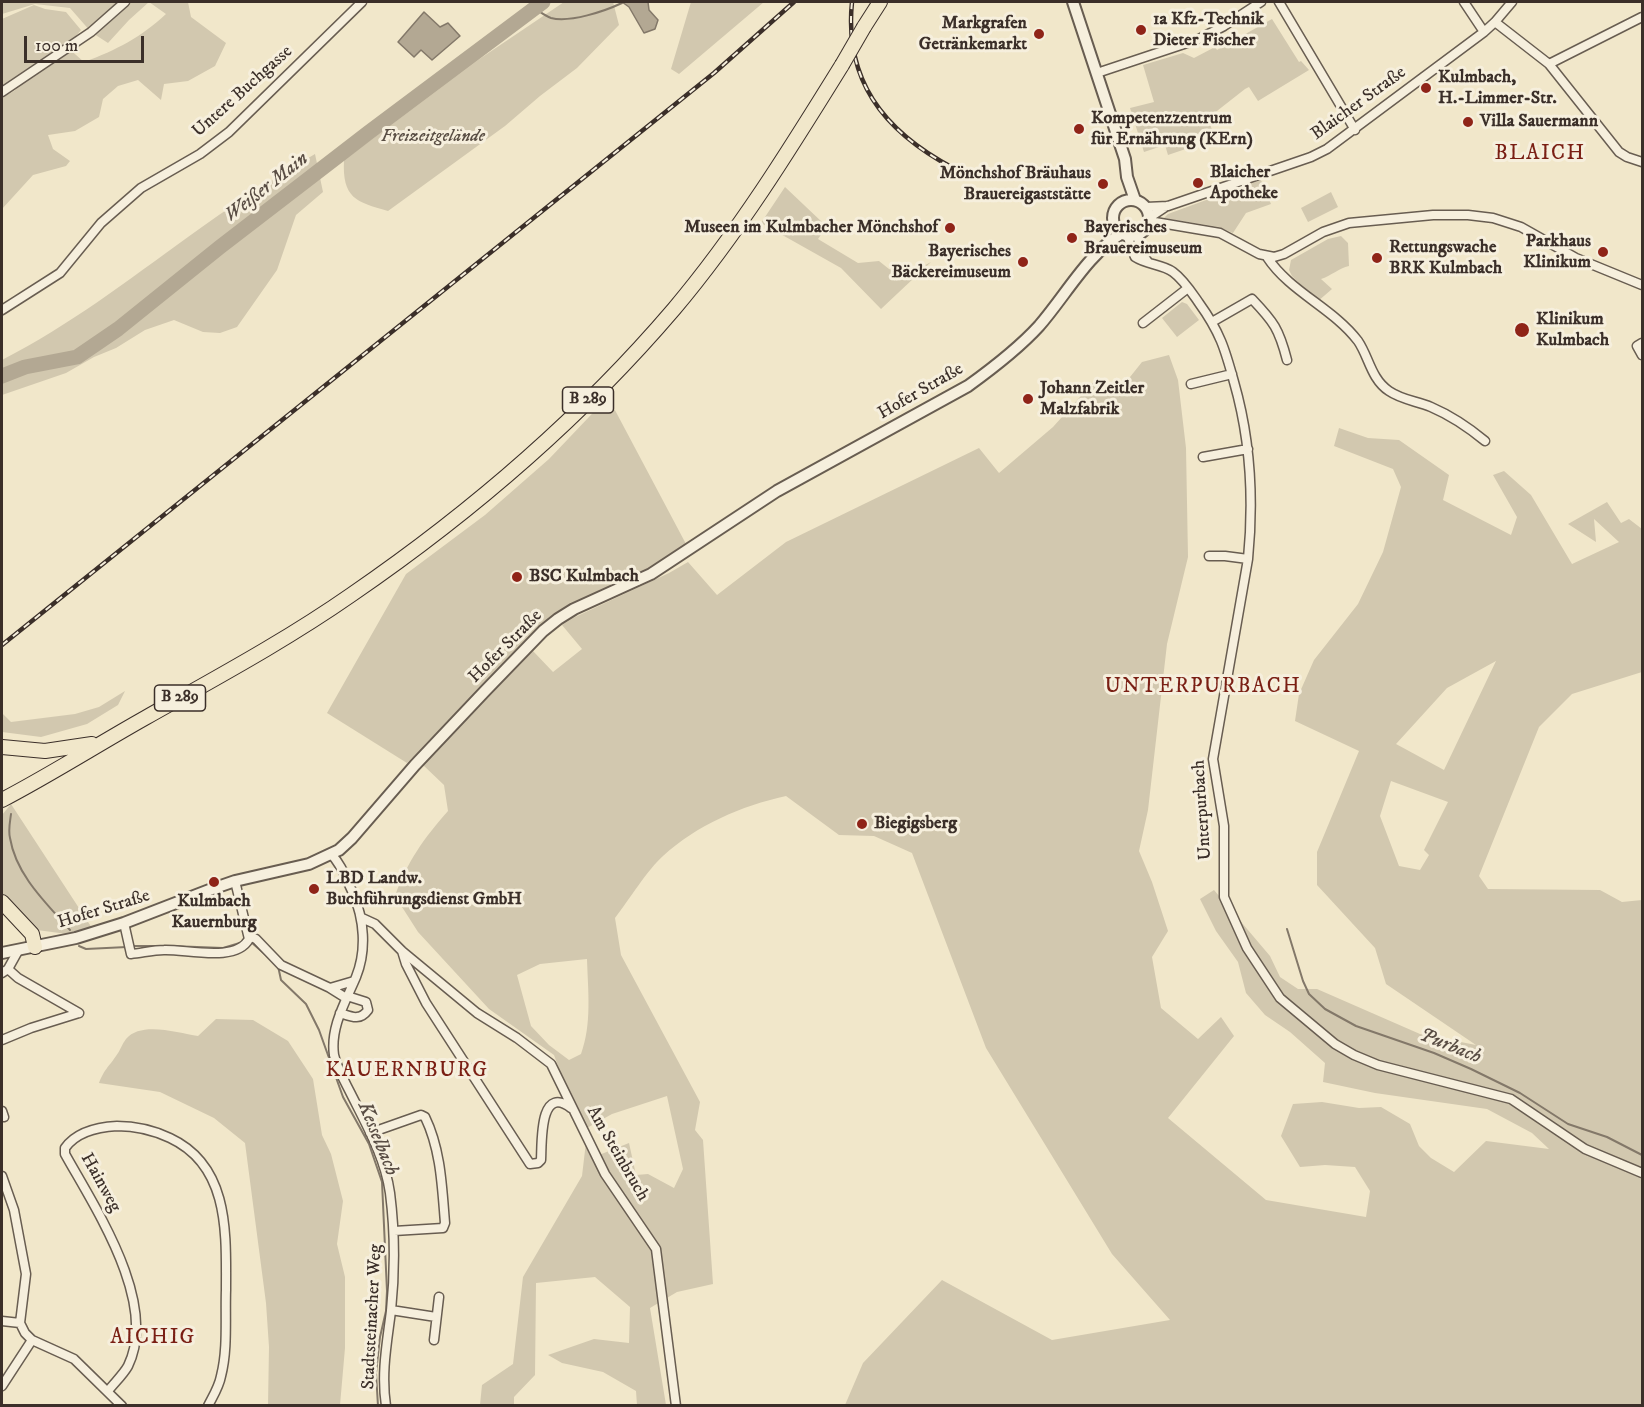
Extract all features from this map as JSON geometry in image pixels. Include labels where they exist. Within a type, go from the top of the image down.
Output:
[{"type":"highway","name":"B 289","points":[[7,798],[254,657],[350,596],[492,488],[537,448],[638,349],[712,261],[783,160],[880,2]]},
{"type":"highway","points":[[2,747],[45,751],[106,741]]},
{"type":"highway","points":[[2,810],[7,798]]},
{"type":"highway","points":[[2,902],[32,934],[35,947]]},
{"type":"street","points":[[2,92],[91,32],[125,2]]},
{"type":"street","name":"Untere Buchgasse","points":[[2,310],[60,273],[101,223],[141,188],[200,154],[229,132],[362,2]]},
{"type":"street","points":[[1073,2],[1125,159],[1127,177],[1136,200],[1148,215],[1232,238],[1250,250],[1267,256],[1279,256],[1323,232],[1349,223],[1433,215],[1493,218],[1521,227],[1576,258],[1642,285]]},
{"type":"street","points":[[1097,73],[1199,39],[1262,2]]},
{"type":"street","points":[[1279,2],[1355,130]]},
{"type":"street","points":[[1464,2],[1484,32]]},
{"type":"street","name":"Blaicher Straße","points":[[1148,215],[1311,157],[1341,141],[1484,32],[1512,2]]},
{"type":"street","points":[[1549,63],[1640,21]]},
{"type":"street","points":[[1495,22],[1549,63],[1611,143],[1627,158],[1642,162]]},
{"type":"street","points":[[1127,177],[1122,202],[1115,210],[1121,231],[1135,256],[1168,269],[1188,288],[1143,323]]},
{"type":"street","points":[[1122,202],[1136,200]]},
{"type":"street","points":[[1148,215],[1145,228],[1139,234],[1138,248],[1148,263]]},
{"type":"street","points":[[1121,231],[1139,234]]},
{"type":"street","name":"Hofer Straße","points":[[2,953],[76,938],[124,923],[235,881],[309,864],[330,854],[352,838],[415,765],[543,631],[558,619],[574,609],[651,574],[777,491],[968,386],[995,366],[1038,327],[1102,248],[1121,231]]},
{"type":"street","points":[[1267,256],[1274,268],[1289,283],[1349,331],[1359,342],[1375,377],[1385,388],[1398,397],[1429,406],[1452,417],[1469,427],[1485,441]]},
{"type":"street","name":"Unterpurbach","points":[[1188,288],[1219,334],[1242,408],[1248,449],[1251,506],[1248,559],[1213,759],[1224,826],[1224,897],[1247,948],[1280,998],[1335,1044],[1378,1065],[1511,1099],[1585,1149],[1642,1173]]},
{"type":"street","points":[[1212,322],[1252,298],[1275,324],[1281,335],[1287,360]]},
{"type":"street","points":[[1642,343],[1637,346],[1642,355]]},
{"type":"street","points":[[1191,384],[1232,374]]},
{"type":"street","points":[[1203,457],[1248,449]]},
{"type":"street","points":[[1209,556],[1248,559]]},
{"type":"street","points":[[330,854],[339,863],[362,918],[361,958],[354,981],[330,988]]},
{"type":"street","points":[[235,881],[248,940]]},
{"type":"street","name":"Am Steinbruch","points":[[362,918],[375,924],[402,951],[477,1013],[517,1038],[551,1064],[605,1174],[656,1249],[676,1406]]},
{"type":"street","points":[[124,923],[131,954],[162,950],[222,953],[240,948],[248,940],[256,939],[281,965],[347,997],[366,1002],[368,1010],[363,1016],[356,1018],[340,1013]]},
{"type":"street","points":[[2,1040],[79,1013],[5,971],[18,951]]},
{"type":"street","name":"Am Steinbruch","points":[[402,951],[406,964],[426,1003],[530,1164],[541,1160],[543,1124],[550,1107],[553,1103],[559,1102],[572,1108]]},
{"type":"street","name":"Stadtsteinacher Weg","points":[[354,981],[340,1013],[334,1034],[334,1054],[370,1132],[390,1190],[394,1231],[391,1311],[384,1353],[383,1376],[386,1406]]},
{"type":"street","name":"Stadtsteinacher Weg","points":[[370,1132],[420,1115],[425,1117],[429,1126],[438,1156],[444,1216],[443,1228],[394,1231]]},
{"type":"street","name":"Hainweg","points":[[108,1391],[128,1367],[134,1346],[135,1318],[129,1281],[112,1240],[65,1154],[65,1148],[76,1136],[88,1131],[132,1126],[154,1131],[187,1148],[202,1162],[219,1195],[224,1216],[225,1235],[225,1346],[221,1377],[208,1406]]},
{"type":"street","points":[[2,1176],[14,1210],[26,1274],[20,1323],[25,1333],[32,1340],[74,1359],[122,1406]]},
{"type":"street","points":[[434,1340],[439,1297]]},
{"type":"street","points":[[391,1311],[436,1317]]},
{"type":"street","points":[[2,1321],[20,1323]]},
{"type":"street","points":[[2,1386],[32,1340]]},
{"type":"green space","points":[[2,2],[149,2],[108,43],[91,32],[70,8],[35,4],[2,14]]},
{"type":"green space","points":[[149,2],[188,2],[191,17],[226,43],[215,66],[188,81],[164,84],[161,100],[138,80],[118,86],[103,99],[99,117],[75,131],[48,135],[53,149],[70,161],[66,166],[33,175],[2,209],[2,98],[14,91],[61,51],[2,88],[2,19],[34,5],[66,12],[81,30],[67,47],[84,62],[128,42],[166,14]]},
{"type":"green space","name":"Freizeitgelände","points":[[564,2],[613,2],[619,25],[577,68],[505,126],[388,211],[367,205],[353,196],[346,183],[344,160],[478,60]]},
{"type":"green space","points":[[691,2],[764,2],[679,74],[671,69]]},
{"type":"green space","points":[[1272,19],[1299,62],[1301,61],[1309,70],[1258,101],[1249,87],[1245,89],[1208,118],[1215,139],[1168,155],[1165,145],[1144,152],[1130,108],[1154,102],[1143,65],[1183,53],[1194,58],[1215,47],[1217,50]]},
{"type":"green space","points":[[315,154],[323,192],[296,215],[277,270],[237,327],[220,333],[203,332],[174,320],[145,330],[116,348],[66,373],[2,395],[2,360],[75,317],[219,215]]},
{"type":"green space","points":[[1261,180],[1271,204],[1246,213],[1233,233],[1219,227],[1164,218],[1168,214],[1217,196],[1223,196],[1223,194]]},
{"type":"green space","points":[[785,187],[823,223],[825,229],[818,239],[858,263],[879,261],[889,269],[907,275],[931,262],[881,309],[841,268],[761,223]]},
{"type":"green space","points":[[1331,192],[1338,207],[1308,222],[1301,208]]},
{"type":"green space","points":[[1341,236],[1348,243],[1349,266],[1321,279],[1332,289],[1317,302],[1292,276],[1289,270],[1291,260],[1328,239]]},
{"type":"green space","points":[[1182,302],[1187,304],[1199,320],[1177,337],[1162,318]]},
{"type":"green space","points":[[1169,355],[1178,380],[1186,448],[1188,557],[1167,644],[1148,810],[1139,851],[1168,931],[1152,957],[1161,1008],[1198,1039],[1221,1017],[1234,1036],[1168,1118],[1266,1200],[1366,1217],[1370,1191],[1355,1167],[1325,1165],[1300,1167],[1281,1136],[1293,1104],[1322,1102],[1359,1108],[1381,1107],[1410,1124],[1419,1146],[1431,1158],[1454,1172],[1486,1141],[1549,1149],[1532,1133],[1487,1109],[1375,1093],[1323,1082],[1325,1063],[1290,1032],[1265,1015],[1246,993],[1238,962],[1216,931],[1200,899],[1214,890],[1270,956],[1280,977],[1298,989],[1317,989],[1420,1034],[1476,1045],[1386,984],[1375,948],[1317,885],[1317,852],[1359,751],[1295,721],[1299,694],[1314,660],[1358,604],[1383,552],[1401,487],[1393,469],[1334,446],[1339,428],[1368,438],[1399,440],[1449,475],[1443,500],[1511,535],[1517,517],[1493,475],[1504,471],[1531,495],[1572,564],[1619,542],[1594,519],[1596,542],[1568,524],[1607,502],[1621,523],[1629,519],[1642,529],[1642,672],[1572,694],[1539,727],[1479,876],[1488,889],[1600,890],[1622,902],[1642,900],[1642,1405],[845,1405],[863,1363],[942,1280],[1052,1340],[1170,1320],[1112,1254],[986,1048],[912,853],[874,836],[839,835],[786,796],[736,811],[690,835],[663,856],[651,869],[615,918],[621,955],[700,1102],[695,1130],[703,1140],[713,1284],[677,1292],[650,1308],[666,1405],[637,1405],[636,1391],[603,1372],[562,1363],[548,1355],[594,1339],[629,1343],[630,1307],[595,1277],[536,1283],[535,1375],[514,1397],[514,1405],[480,1405],[482,1385],[513,1364],[523,1277],[582,1176],[586,1142],[554,1055],[489,1009],[418,932],[395,896],[417,851],[448,811],[444,785],[423,765],[533,651],[553,672],[582,649],[562,625],[573,618],[688,562],[717,595],[786,542],[979,448],[999,473],[1053,427],[1097,378],[1118,392],[1142,362]],"holes":[[[1496,661],[1444,770],[1396,744],[1447,688]],[[1391,781],[1448,802],[1424,850],[1429,855],[1420,870],[1399,866],[1380,816]],[[587,959],[587,1031],[581,1054],[569,1060],[549,1045],[531,1026],[517,975],[540,964]],[[667,1096],[683,1169],[674,1188],[648,1174],[636,1175],[629,1143],[599,1155],[585,1129],[612,1114]]]},
{"type":"green space","name":"BSC Kulmbach","points":[[608,397],[686,544],[651,568],[562,612],[535,631],[407,763],[327,713],[406,574],[485,515],[549,459]]},
{"type":"green space","points":[[125,691],[118,705],[87,724],[41,737],[2,732],[2,713],[11,722],[75,714],[99,707]]},
{"type":"green space","points":[[11,804],[92,928],[67,934],[37,930],[10,906],[2,895],[2,815]]},
{"type":"green space","points":[[216,1019],[253,1020],[288,1041],[313,1079],[322,1135],[331,1154],[343,1201],[337,1244],[345,1277],[345,1348],[340,1405],[268,1405],[269,1347],[266,1303],[245,1143],[214,1118],[160,1092],[99,1083],[126,1039],[133,1034],[150,1029],[198,1036]]},
{"type":"shaded area","points":[[622,2],[648,2],[649,10],[658,20],[655,29],[644,33],[629,7]]},
{"type":"shaded area","points":[[424,12],[440,27],[448,23],[460,36],[432,60],[421,50],[414,57],[398,42]]},
{"type":"waterway","name":"Weißer Main","points":[[2,376],[25,367],[77,357],[118,329],[368,133],[543,2]]},
{"type":"waterway","points":[[534,8],[551,18],[568,19],[597,13],[622,3]]},
{"type":"waterway","name":"Kesselbach","points":[[11,814],[9,835],[13,851],[25,876],[70,930]]},
{"type":"waterway","name":"Purbach","points":[[1287,929],[1309,994],[1325,1009],[1356,1026],[1434,1053],[1471,1069],[1520,1093],[1568,1124],[1607,1137],[1642,1155]]},
{"type":"waterway","name":"Kesselbach","points":[[171,946],[223,948],[243,942]]},
{"type":"waterway","name":"Kesselbach","points":[[251,942],[267,956]]},
{"type":"waterway","name":"Kesselbach","points":[[79,946],[86,949],[127,947]]},
{"type":"waterway","name":"Kesselbach","points":[[133,946],[157,946]]},
{"type":"waterway","name":"Kesselbach","points":[[278,966],[281,980],[306,1004],[319,1030],[343,1097],[369,1144],[382,1182],[387,1291],[376,1373],[378,1406]]},
{"type":"railway","points":[[2,645],[714,73],[794,2]]},
{"type":"railway","points":[[852,2],[851,33],[856,61],[879,109],[897,129],[918,146],[969,176]]},
{"type":"place","name":"1a Kfz-Technik Dieter Fischer","points":[[1141,30]]},
{"type":"place","name":"Markgrafen Getränkemarkt","points":[[1039,34]]},
{"type":"place","name":"Kulmbach, H.-Limmer-Str.","points":[[1426,88]]},
{"type":"place","name":"Villa Sauermann","points":[[1468,122]]},
{"type":"place","name":"Kompetenzzentrum für Ernährung (KErn)","points":[[1079,129]]},
{"type":"place","name":"Blaicher Apotheke","points":[[1198,183]]},
{"type":"place","name":"Mönchshof Bräuhaus Brauereigaststätte","points":[[1103,184]]},
{"type":"place","name":"Museen im Kulmbacher Mönchshof","points":[[950,228]]},
{"type":"place","name":"Bayerisches Brauereimuseum","points":[[1072,238]]},
{"type":"place","name":"Parkhaus Klinikum","points":[[1603,252]]},
{"type":"place","name":"Rettungswache BRK Kulmbach","points":[[1377,258]]},
{"type":"place","name":"Bayerisches Bäckereimuseum","points":[[1023,262]]},
{"type":"place","name":"Klinikum Kulmbach","points":[[1522,330]]},
{"type":"place","name":"Johann Zeitler Malzfabrik","points":[[1028,399]]},
{"type":"place","name":"BSC Kulmbach","points":[[517,577]]},
{"type":"place","name":"Biegigsberg","points":[[862,824]]},
{"type":"place","name":"Kulmbach Kauernburg","points":[[214,882]]},
{"type":"place","name":"LBD Landw. Buchführungsdienst GmbH","points":[[314,889]]},
{"type":"district","name":"BLAICH","points":[[1540,155]]},
{"type":"district","name":"UNTERPURBACH","points":[[1203,688]]},
{"type":"district","name":"KAUERNBURG","points":[[407,1072]]},
{"type":"district","name":"AICHIG","points":[[153,1339]]}]
